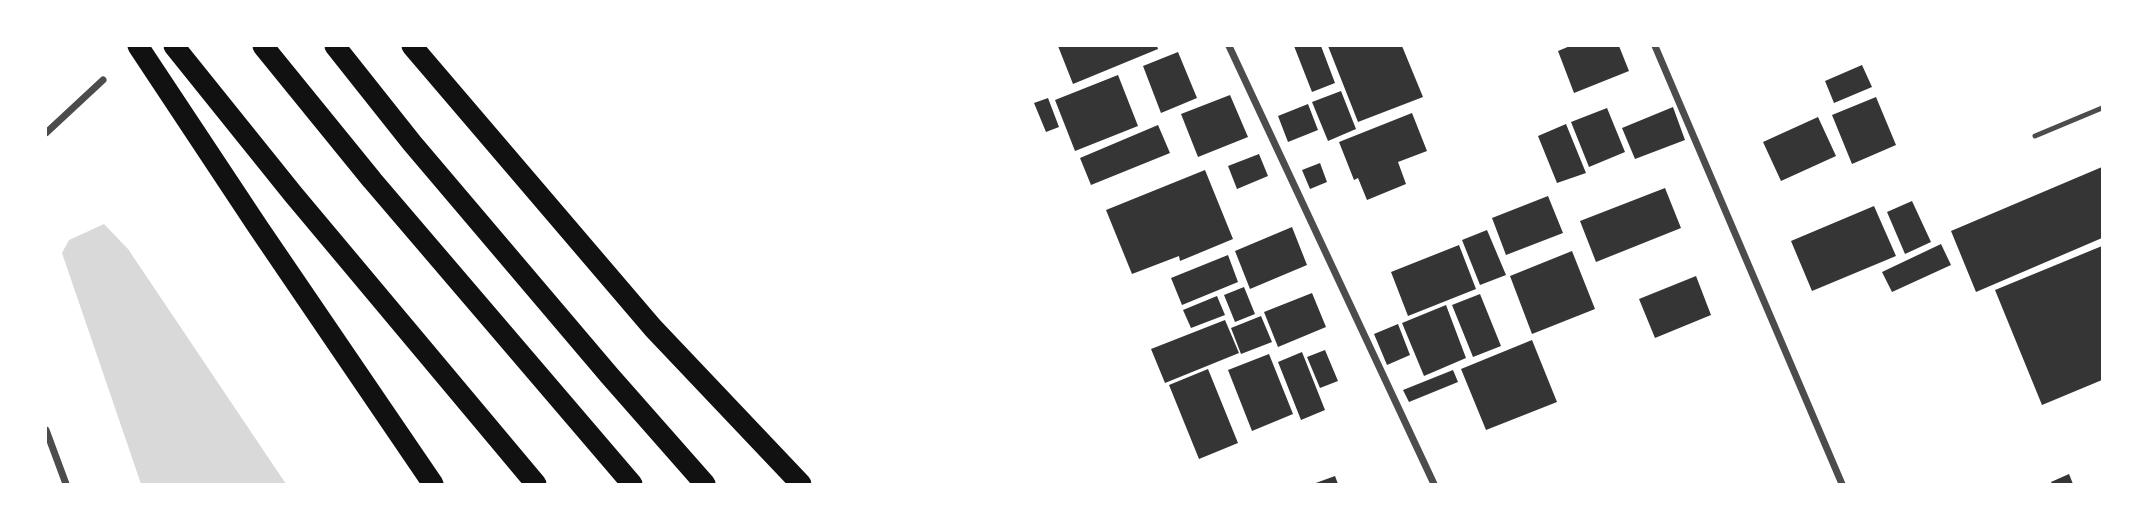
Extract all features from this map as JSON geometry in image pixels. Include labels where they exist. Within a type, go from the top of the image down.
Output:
[{"type":"highway","points":[[138,46],[433,485]]},
{"type":"highway","points":[[174,46],[293,194],[536,485]]},
{"type":"highway","points":[[263,46],[372,180],[632,485]]},
{"type":"highway","points":[[335,46],[412,143],[705,485]]},
{"type":"highway","points":[[412,46],[653,328],[801,485]]},
{"type":"street","points":[[1229,46],[1434,485]]},
{"type":"street","points":[[1655,46],[1842,485]]},
{"type":"street","points":[[46,133],[103,80]]},
{"type":"street","points":[[46,430],[66,485]]},
{"type":"lane","points":[[2035,136],[2102,108]]},
{"type":"shaded area","points":[[104,224],[128,249],[286,484],[141,484],[62,253],[69,240]]},
{"type":"building","points":[[1058,46],[1157,46],[1158,49],[1073,84]]},
{"type":"building","points":[[1294,46],[1321,46],[1335,83],[1312,92]]},
{"type":"building","points":[[1328,46],[1402,46],[1423,97],[1358,122]]},
{"type":"building","points":[[1570,46],[1619,46],[1629,71],[1574,93],[1558,51]]},
{"type":"building","points":[[1178,52],[1197,98],[1161,113],[1143,66]]},
{"type":"building","points":[[1862,65],[1872,87],[1834,103],[1825,81]]},
{"type":"building","points":[[1118,75],[1138,126],[1075,151],[1055,100]]},
{"type":"building","points":[[1341,91],[1356,129],[1328,141],[1312,102]]},
{"type":"building","points":[[1230,95],[1248,137],[1198,157],[1181,114]]},
{"type":"building","points":[[1876,97],[1896,145],[1852,164],[1832,115]]},
{"type":"building","points":[[1048,98],[1059,127],[1046,132],[1034,103]]},
{"type":"building","points":[[1308,104],[1318,130],[1288,142],[1278,116]]},
{"type":"building","points":[[1673,107],[1685,140],[1635,159],[1622,128]]},
{"type":"building","points":[[1607,108],[1625,152],[1589,167],[1571,122]]},
{"type":"building","points":[[1412,113],[1427,151],[1398,162],[1406,184],[1367,200],[1358,178],[1354,180],[1339,142]]},
{"type":"building","points":[[1818,117],[1836,156],[1781,181],[1763,142]]},
{"type":"building","points":[[1566,124],[1586,173],[1557,183],[1538,136]]},
{"type":"building","points":[[1158,125],[1170,153],[1091,185],[1080,158]]},
{"type":"building","points":[[1259,154],[1268,176],[1237,189],[1228,166]]},
{"type":"building","points":[[1320,163],[1327,182],[1310,189],[1302,170]]},
{"type":"building","points":[[2102,167],[2102,238],[1976,292],[1951,231]]},
{"type":"building","points":[[1205,170],[1233,239],[1180,261],[1179,256],[1132,274],[1106,210]]},
{"type":"building","points":[[1665,188],[1681,228],[1596,262],[1580,221]]},
{"type":"building","points":[[1548,196],[1563,233],[1506,255],[1492,218]]},
{"type":"building","points":[[1912,201],[1931,242],[1905,254],[1887,212]]},
{"type":"building","points":[[1874,206],[1896,256],[1812,291],[1791,241]]},
{"type":"building","points":[[1292,227],[1307,265],[1250,289],[1235,251]]},
{"type":"building","points":[[1487,230],[1506,275],[1480,285],[1462,240]]},
{"type":"building","points":[[1941,244],[1951,265],[1892,292],[1882,272]]},
{"type":"building","points":[[1459,245],[1476,289],[1408,316],[1391,272]]},
{"type":"building","points":[[2102,246],[2102,380],[2042,405],[1995,290]]},
{"type":"building","points":[[1572,251],[1595,309],[1532,334],[1510,276]]},
{"type":"building","points":[[1228,255],[1238,282],[1182,305],[1171,278]]},
{"type":"building","points":[[1696,276],[1711,315],[1655,338],[1639,299]]},
{"type":"building","points":[[1244,287],[1255,314],[1235,322],[1224,295]]},
{"type":"building","points":[[1312,293],[1326,327],[1278,347],[1264,312]]},
{"type":"building","points":[[1480,294],[1501,346],[1473,357],[1452,305]]},
{"type":"building","points":[[1217,296],[1225,315],[1191,328],[1183,310]]},
{"type":"building","points":[[1446,305],[1466,358],[1424,376],[1402,323]]},
{"type":"building","points":[[1261,316],[1272,342],[1241,354],[1231,328]]},
{"type":"building","points":[[1225,320],[1239,353],[1165,383],[1151,349]]},
{"type":"building","points":[[1398,324],[1410,355],[1387,365],[1374,334]]},
{"type":"building","points":[[1532,340],[1557,402],[1486,430],[1461,369]]},
{"type":"building","points":[[1325,350],[1338,381],[1320,388],[1307,357]]},
{"type":"building","points":[[1302,352],[1325,410],[1301,420],[1278,362]]},
{"type":"building","points":[[1269,354],[1293,414],[1252,431],[1228,370]]},
{"type":"building","points":[[1208,369],[1238,443],[1199,459],[1169,385]]},
{"type":"building","points":[[1453,370],[1458,382],[1409,402],[1403,390]]},
{"type":"building","points":[[2069,474],[2073,484],[2052,484],[2051,482]]},
{"type":"building","points":[[1335,476],[1338,484],[1313,484]]}]
